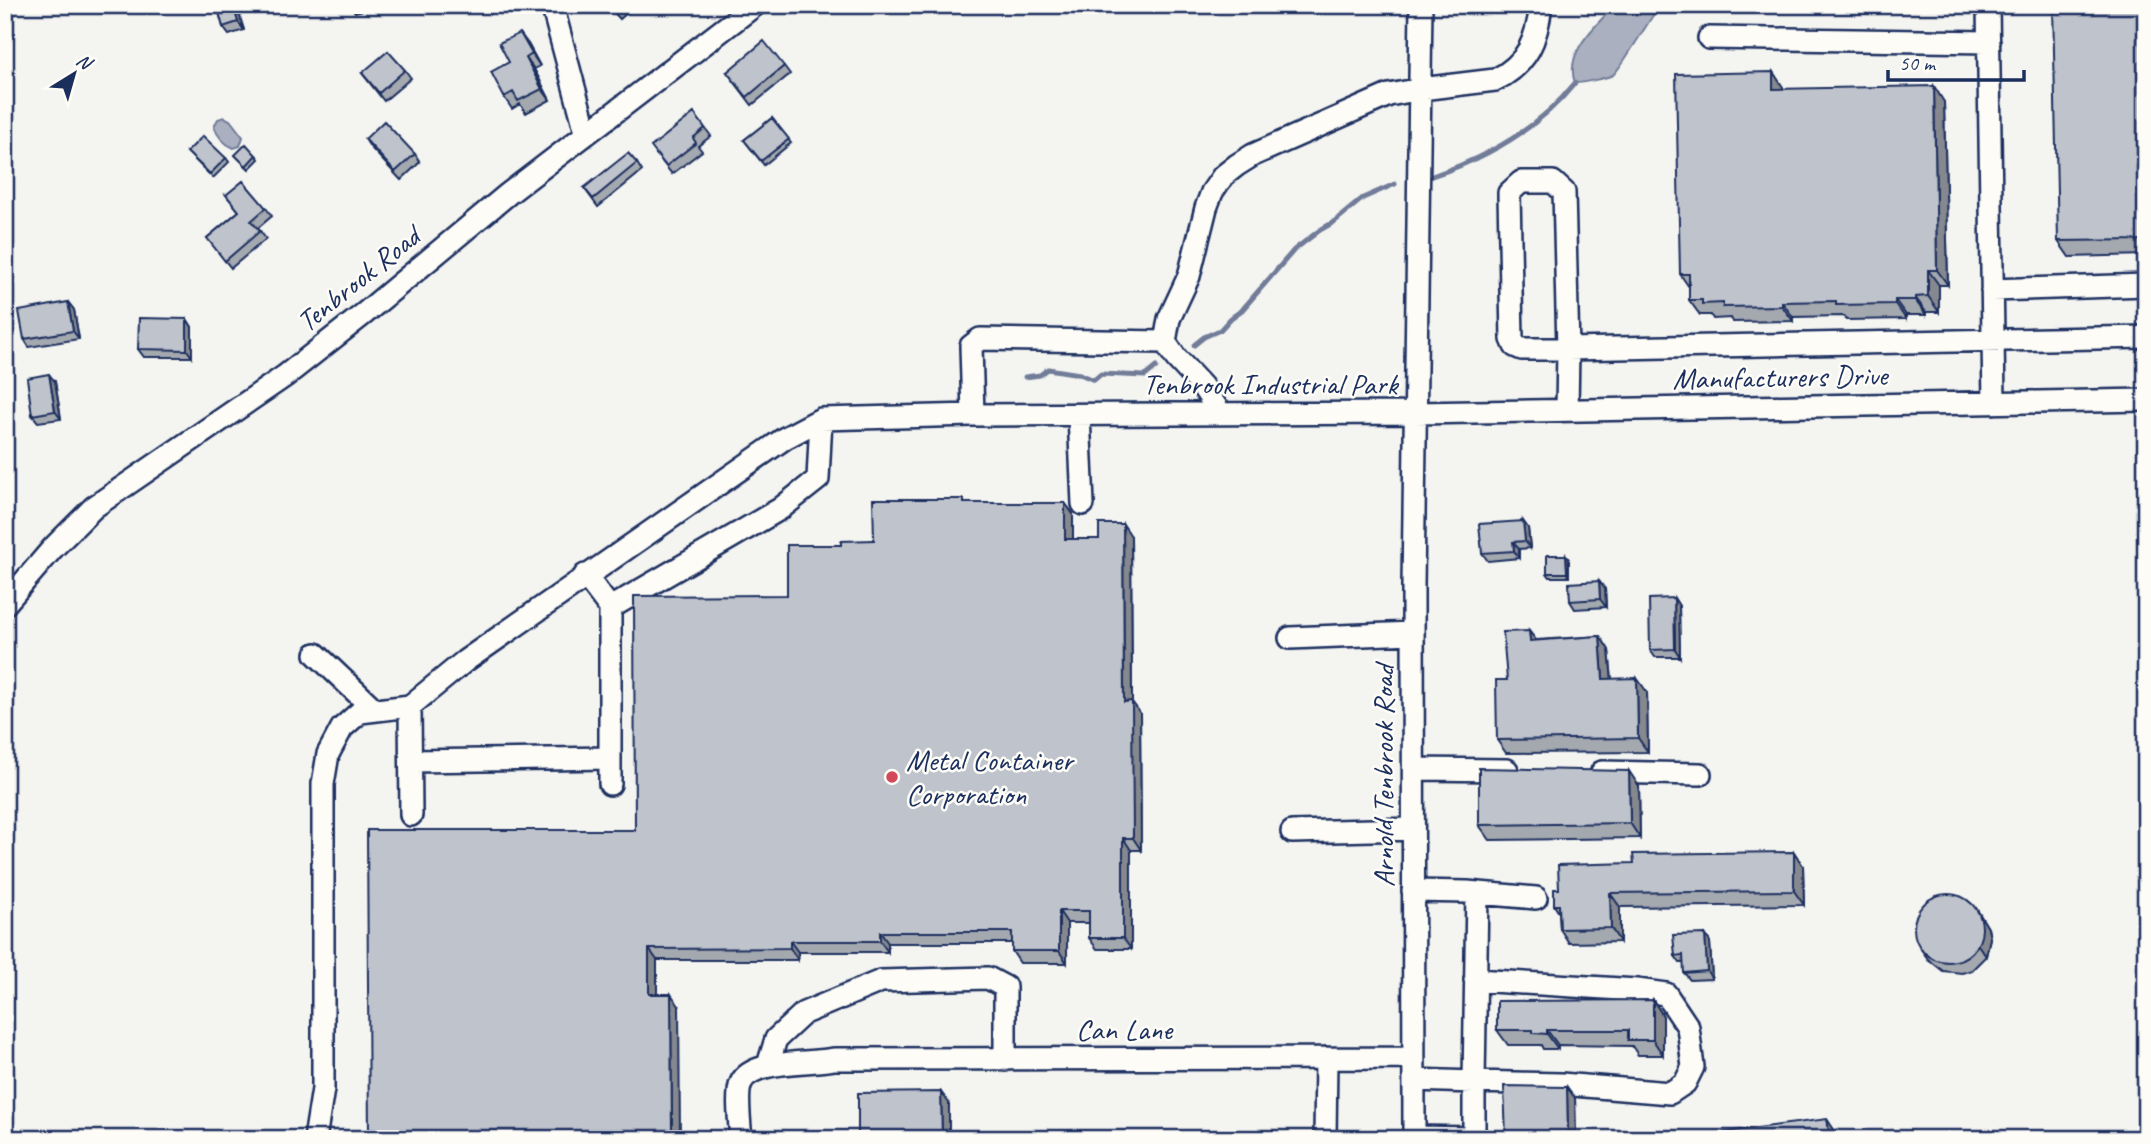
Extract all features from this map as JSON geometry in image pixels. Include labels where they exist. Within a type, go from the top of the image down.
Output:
[{"type":"street","points":[[552,5],[586,132]]},
{"type":"street","name":"Tenbrook Road","points":[[5,604],[53,548],[94,507],[254,398],[325,345],[586,132],[755,5]]},
{"type":"street","name":"Tenbrook Industrial Park","points":[[821,419],[973,415],[1415,413],[1421,5]]},
{"type":"street","points":[[1221,415],[1202,386],[1165,342],[1169,319],[1189,276],[1206,208],[1212,192],[1223,176],[1253,155],[1389,95],[1495,80],[1506,75],[1532,48],[1541,5]]},
{"type":"street","points":[[1988,5],[1994,403]]},
{"type":"street","points":[[1709,38],[1989,41]]},
{"type":"street","points":[[1567,410],[1568,349],[1564,192],[1553,182],[1521,182],[1510,193],[1512,339],[1516,346],[1522,349],[1568,349],[1993,341],[2146,337]]},
{"type":"street","points":[[1992,290],[2146,285]]},
{"type":"street","points":[[973,415],[971,346],[980,339],[1165,342]]},
{"type":"street","name":"Manufacturers Drive","points":[[1415,413],[2146,400]]},
{"type":"street","name":"Arnold Tenbrook Road","points":[[1414,1138],[1415,413]]},
{"type":"street","points":[[1079,415],[1083,504]]},
{"type":"street","points":[[315,1139],[323,1089],[323,784],[328,754],[342,728],[360,712],[410,706],[465,661],[585,575],[785,438],[821,419]]},
{"type":"street","points":[[610,608],[780,509],[818,479],[821,419]]},
{"type":"street","points":[[585,575],[610,608],[610,785]]},
{"type":"street","points":[[1290,638],[1413,633]]},
{"type":"street","points":[[316,654],[375,710]]},
{"type":"street","points":[[410,706],[411,815]]},
{"type":"street","points":[[411,761],[610,758]]},
{"type":"street","points":[[1414,769],[1521,770]]},
{"type":"street","points":[[1576,771],[1700,774]]},
{"type":"street","points":[[1292,832],[1413,829]]},
{"type":"street","points":[[1413,891],[1535,898]]},
{"type":"street","points":[[1414,1138],[1474,1138],[1477,893]]},
{"type":"street","points":[[741,1139],[740,1084],[750,1072],[768,1065],[776,1039],[804,1013],[881,981],[988,978],[1005,987],[1005,1060]]},
{"type":"street","points":[[1414,1080],[1561,1084],[1670,1093],[1685,1083],[1693,1067],[1688,1027],[1666,994],[1475,980]]},
{"type":"street","points":[[1325,1139],[1326,1058]]},
{"type":"street","name":"Can Lane","points":[[768,1065],[814,1063],[834,1059],[1414,1058]]},
{"type":"water","points":[[1615,5],[1660,5],[1613,75],[1575,83],[1574,61],[1578,50]]},
{"type":"water","points":[[224,117],[230,120],[243,137],[240,146],[230,146],[217,133],[214,126],[218,119]]},
{"type":"building","points":[[217,5],[233,5],[238,22],[223,27]]},
{"type":"building","points":[[609,5],[622,5],[615,12]]},
{"type":"building","points":[[2053,5],[2146,5],[2146,240],[2058,241]]},
{"type":"building","points":[[520,33],[532,54],[526,58],[542,89],[518,101],[513,92],[504,97],[491,72],[509,62],[499,43]]},
{"type":"building","points":[[764,41],[784,66],[747,97],[727,72]]},
{"type":"building","points":[[388,51],[405,70],[379,93],[362,73]]},
{"type":"building","points":[[1773,72],[1773,89],[1934,86],[1937,270],[1928,270],[1928,296],[1915,297],[1915,300],[1895,300],[1895,304],[1836,305],[1836,301],[1782,302],[1782,306],[1723,307],[1723,303],[1702,304],[1702,300],[1689,300],[1689,274],[1680,274],[1676,74]]},
{"type":"building","points":[[694,113],[705,128],[693,138],[696,143],[666,166],[651,147]]},
{"type":"building","points":[[772,118],[789,139],[761,161],[744,140]]},
{"type":"building","points":[[384,121],[415,154],[395,172],[365,139]]},
{"type":"building","points":[[203,136],[226,158],[210,174],[187,152]]},
{"type":"building","points":[[246,144],[256,155],[246,166],[235,155]]},
{"type":"building","points":[[628,153],[637,163],[593,199],[584,188]]},
{"type":"building","points":[[243,181],[266,208],[251,221],[260,231],[225,261],[207,238],[239,211],[226,195]]},
{"type":"building","points":[[68,302],[73,331],[24,339],[19,311]]},
{"type":"building","points":[[139,318],[187,319],[187,350],[138,349]]},
{"type":"building","points":[[49,374],[55,411],[32,415],[27,378]]},
{"type":"building","name":"Metal Container Corporation","points":[[873,499],[964,499],[964,503],[1065,503],[1065,539],[1099,539],[1099,524],[1123,524],[1124,702],[1132,701],[1133,838],[1123,838],[1123,938],[1089,938],[1089,911],[1059,911],[1059,951],[1012,951],[1012,932],[880,932],[880,941],[790,941],[790,948],[649,949],[649,994],[671,994],[672,1139],[369,1139],[367,830],[635,830],[634,596],[787,595],[787,545],[841,545],[841,541],[874,540]]},
{"type":"building","points":[[1523,521],[1525,541],[1513,542],[1514,551],[1482,553],[1479,524]]},
{"type":"building","points":[[1547,555],[1566,555],[1567,573],[1547,573]]},
{"type":"building","points":[[1599,581],[1600,599],[1570,601],[1569,583]]},
{"type":"building","points":[[1674,598],[1675,649],[1650,650],[1649,599]]},
{"type":"building","points":[[1529,631],[1530,641],[1600,636],[1603,679],[1637,678],[1638,738],[1497,740],[1496,680],[1507,680],[1503,632]]},
{"type":"building","points":[[1479,768],[1629,771],[1630,823],[1479,825]]},
{"type":"building","points":[[1794,852],[1794,891],[1610,893],[1611,928],[1560,929],[1559,905],[1554,905],[1554,889],[1559,889],[1558,865],[1634,863],[1633,854]]},
{"type":"building","points":[[1948,894],[1961,897],[1972,904],[1979,915],[1982,928],[1979,941],[1972,952],[1961,959],[1948,962],[1935,959],[1924,952],[1917,941],[1914,928],[1917,915],[1924,904],[1935,897]]},
{"type":"building","points":[[1705,934],[1707,971],[1684,973],[1683,955],[1675,956],[1673,935]]},
{"type":"building","points":[[1653,1000],[1653,1040],[1628,1040],[1628,1030],[1547,1030],[1547,1034],[1533,1033],[1533,1030],[1497,1030],[1497,1001]]},
{"type":"building","points":[[1504,1086],[1567,1087],[1568,1136],[1506,1137]]},
{"type":"building","points":[[941,1092],[942,1139],[858,1139],[858,1093]]},
{"type":"building","points":[[1827,1119],[1830,1139],[1695,1139],[1694,1136]]},
{"type":"waterway","points":[[1432,176],[1472,160],[1510,140],[1545,114],[1575,83]]},
{"type":"waterway","points":[[1194,345],[1220,330],[1242,310],[1294,250],[1363,198],[1395,184]]},
{"type":"waterway","points":[[1025,377],[1040,375],[1048,369],[1080,374],[1094,380],[1101,374],[1145,376],[1156,367]]},
{"type":"place","name":"Metal Container Corporation","points":[[892,777]]}]
